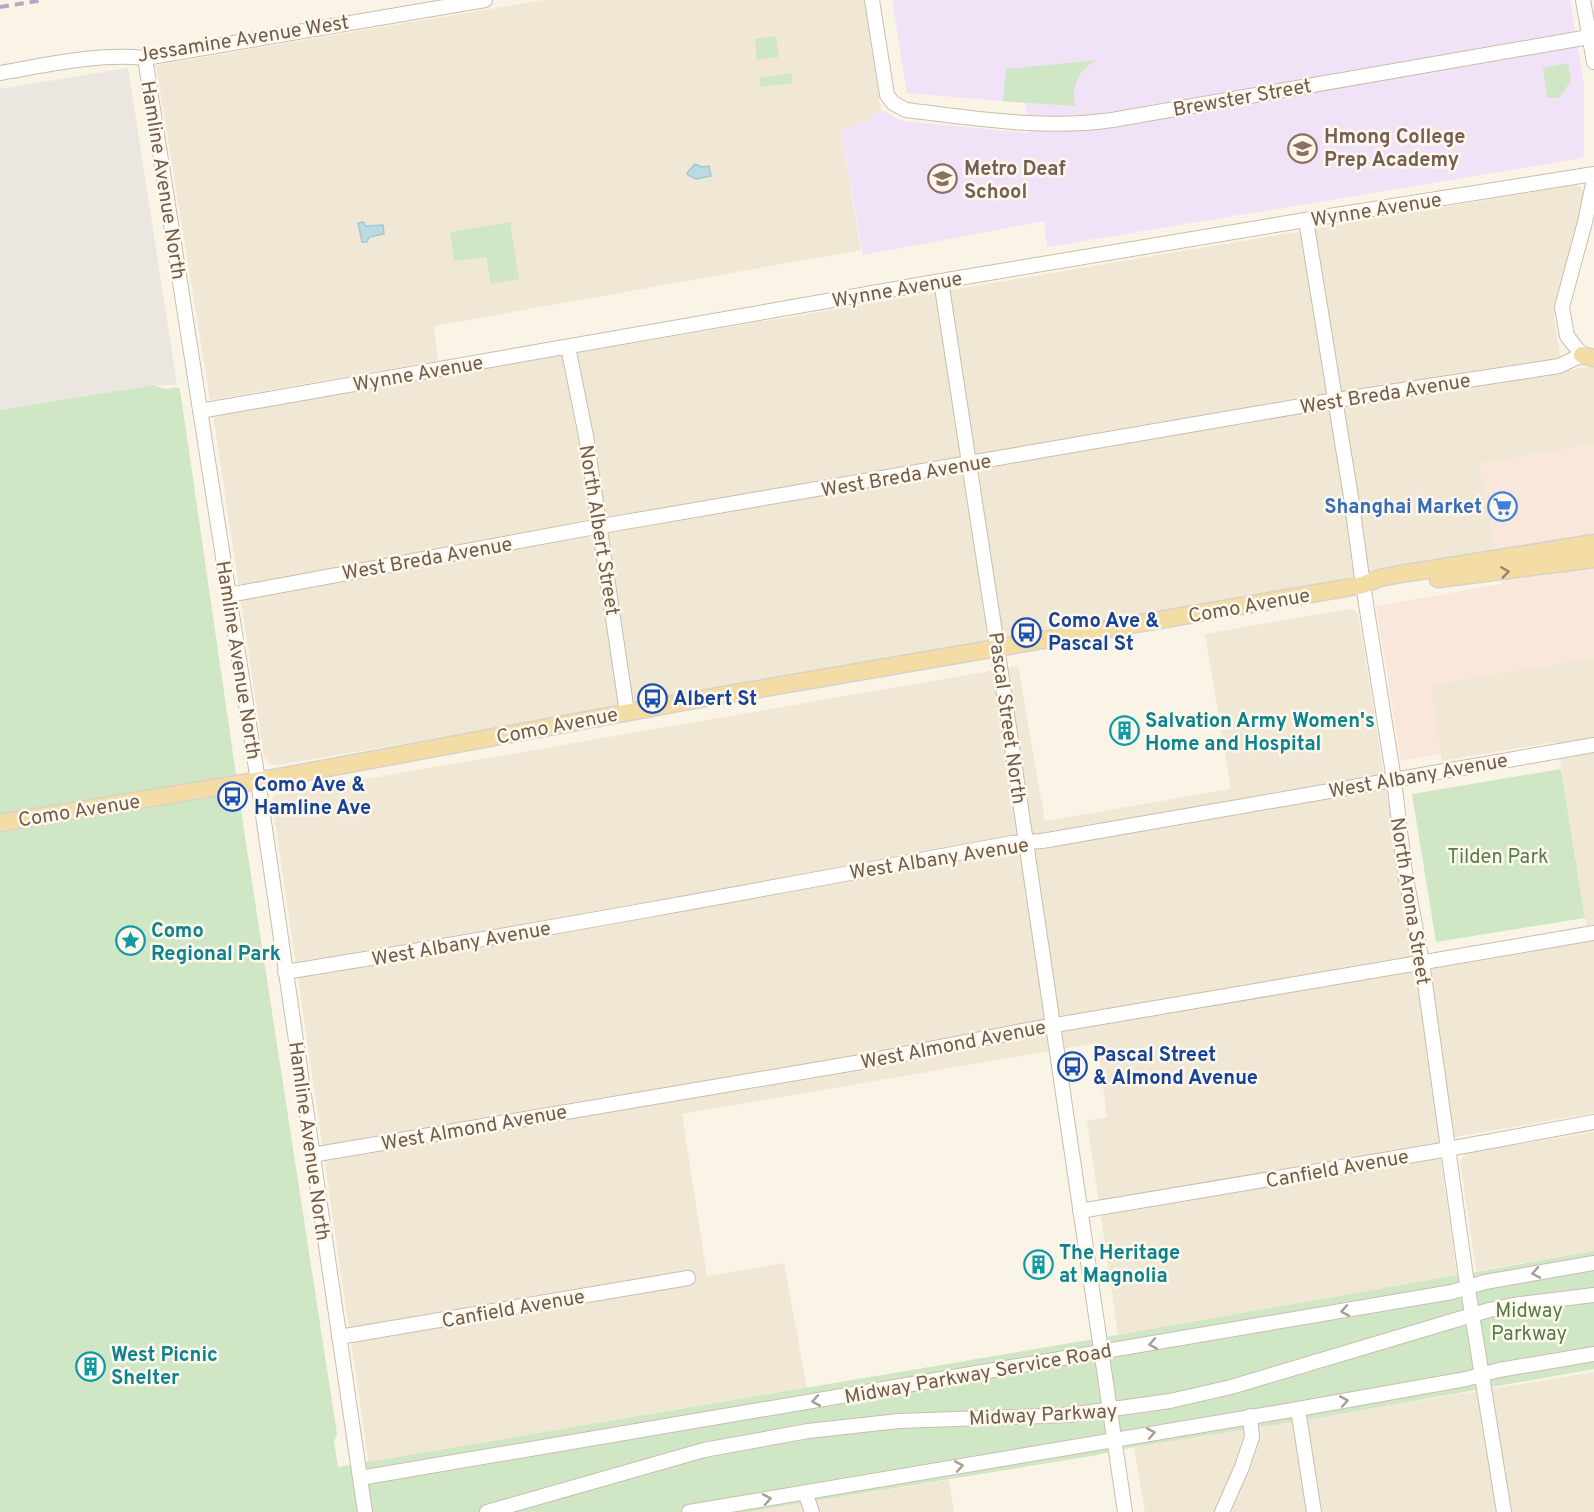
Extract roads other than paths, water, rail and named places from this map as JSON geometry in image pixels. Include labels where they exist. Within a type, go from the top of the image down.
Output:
[{"type":"main road","name":"Como Avenue","points":[[0,823],[258,780],[627,712],[1363,585],[1380,578],[1401,574],[1594,543]]},
{"type":"main road","name":"Como Avenue","points":[[1363,585],[1382,586],[1489,574],[1594,559]]},
{"type":"street","name":"Jessamine Avenue West","points":[[0,73],[70,61],[130,56],[145,58],[485,0]]},
{"type":"street","name":"Brewster Street","points":[[872,0],[887,95],[893,103],[906,110],[1051,124],[1080,124],[1589,37]]},
{"type":"street","points":[[1583,0],[1594,62]]},
{"type":"street","name":"Hamline Avenue North","points":[[145,58],[258,780],[365,1512]]},
{"type":"street","name":"Wynne Avenue","points":[[200,411],[941,281],[1594,174]]},
{"type":"street","points":[[1590,355],[1567,336],[1562,307],[1594,179]]},
{"type":"street","name":"North Arona Street","points":[[1306,220],[1395,780],[1394,792],[1406,873],[1422,962],[1468,1288],[1484,1375],[1504,1512]]},
{"type":"street","name":"Pascal Street North","points":[[941,281],[1125,1512]]},
{"type":"street","name":"North Albert Street","points":[[568,347],[586,436],[627,712]]},
{"type":"street","name":"West Breda Avenue","points":[[229,595],[600,527],[1336,400],[1559,366],[1590,355]]},
{"type":"street","name":"West Albany Avenue","points":[[285,972],[413,952],[1012,843],[1026,843],[1594,745]]},
{"type":"street","name":"West Almond Avenue","points":[[312,1155],[941,1048],[1053,1026],[1594,933]]},
{"type":"street","name":"Canfield Avenue","points":[[1080,1211],[1594,1122]]},
{"type":"street","name":"Midway Parkway Service Road","points":[[360,1478],[1452,1292],[1485,1282],[1594,1263]]},
{"type":"street","name":"Canfield Avenue","points":[[339,1337],[688,1278]]},
{"type":"street","name":"Midway Parkway","points":[[488,1512],[674,1458],[797,1433],[900,1421],[1036,1417],[1110,1411],[1198,1396],[1473,1315],[1513,1305],[1594,1295]]},
{"type":"street","points":[[688,1512],[1298,1408],[1594,1354]]},
{"type":"street","points":[[1298,1408],[1314,1512]]},
{"type":"street","points":[[1222,1512],[1242,1467],[1252,1437],[1250,1416]]},
{"type":"street","points":[[805,1492],[813,1512]]},
{"type":"water","points":[[695,164],[702,167],[709,166],[711,176],[696,179],[688,175],[687,173]]},
{"type":"water","points":[[363,222],[366,226],[383,225],[384,234],[369,237],[367,242],[362,242],[358,223]]},
{"type":"railway","points":[[0,7],[44,0]]},
{"type":"place","name":"Hmong College Prep Academy","points":[[1303,148]]},
{"type":"place","name":"Metro Deaf School","points":[[943,179]]},
{"type":"place","name":"Shanghai Market","points":[[1503,506]]},
{"type":"place","name":"Como Ave & Pascal St","points":[[1027,632]]},
{"type":"place","name":"Albert St","points":[[652,698]]},
{"type":"place","name":"Salvation Army Women's Home and Hospital","points":[[1124,731]]},
{"type":"place","name":"Como Ave & Hamline Ave","points":[[233,796]]},
{"type":"place","name":"Como Regional Park","points":[[130,941]]},
{"type":"place","name":"Pascal Street & Almond Avenue","points":[[1072,1066]]},
{"type":"place","name":"The Heritage at Magnolia","points":[[1038,1264]]},
{"type":"place","name":"West Picnic Shelter","points":[[90,1366]]},
{"type":"park label","name":"Tilden Park","points":[[1498,856]]}]
